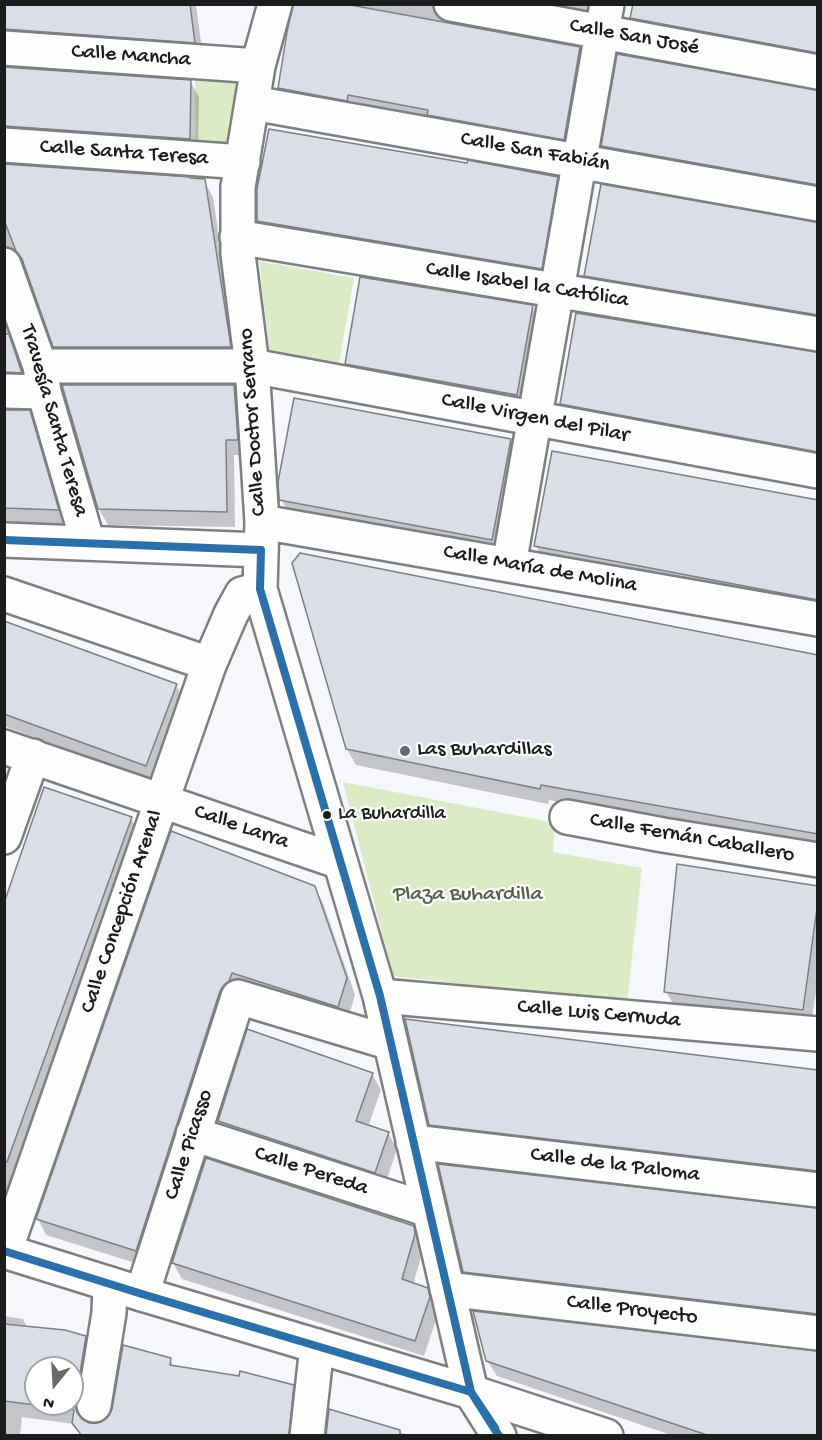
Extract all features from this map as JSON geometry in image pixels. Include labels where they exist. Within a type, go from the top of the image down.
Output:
[{"type":"street","name":"Calle Doctor Serrano","points":[[275,4],[258,66],[238,187],[238,254],[252,366],[262,536],[260,589],[380,996],[471,1392],[499,1436]]},
{"type":"street","name":"Calle San José","points":[[452,4],[604,18],[818,72]]},
{"type":"street","points":[[509,565],[604,18]]},
{"type":"street","name":"Calle Mancha","points":[[4,48],[258,66]]},
{"type":"street","name":"Calle San Fabián","points":[[253,103],[818,204]]},
{"type":"street","name":"Calle Santa Teresa","points":[[4,145],[243,162]]},
{"type":"street","name":"Calle Isabel la Católica","points":[[237,237],[818,334]]},
{"type":"street","name":"Travesía Santa Teresa","points":[[4,265],[15,321],[42,379],[88,543]]},
{"type":"street","name":"Calle Virgen del Pilar","points":[[4,391],[42,379],[252,366],[818,471]]},
{"type":"street","name":"Calle María de Molina","points":[[4,540],[88,543],[262,536],[509,565],[818,619]]},
{"type":"street","name":"Calle Concepción Arenal","points":[[5,1251],[209,665],[242,594],[260,589]]},
{"type":"street","points":[[4,594],[209,665]]},
{"type":"street","points":[[4,837],[19,752]]},
{"type":"street","name":"Calle Larra","points":[[19,752],[340,862]]},
{"type":"street","name":"Calle Fernán Caballero","points":[[567,817],[818,860]]},
{"type":"street","name":"Calle Luis Cernuda","points":[[380,996],[818,1034]]},
{"type":"street","name":"Calle Picasso","points":[[142,1294],[238,997],[391,1043]]},
{"type":"street","name":"Calle Pereda","points":[[193,1134],[429,1210]]},
{"type":"street","name":"Calle de la Paloma","points":[[413,1142],[818,1190]]},
{"type":"street","points":[[5,1251],[471,1392],[606,1436]]},
{"type":"street","points":[[94,1405],[109,1312],[110,1284]]},
{"type":"street","name":"Calle Proyecto","points":[[447,1289],[818,1333]]},
{"type":"street","points":[[307,1436],[317,1346]]},
{"type":"green space","points":[[195,73],[240,78],[227,148],[196,146]]},
{"type":"green space","points":[[259,261],[354,278],[338,369],[270,356]]},
{"type":"green space","name":"Plaza Buhardilla","points":[[343,782],[555,823],[553,852],[642,868],[627,1003],[393,976]]},
{"type":"building","points":[[4,4],[190,4],[195,43],[4,29]]},
{"type":"building","points":[[293,4],[345,4],[580,47],[564,140],[427,115],[428,110],[348,95],[347,101],[278,88]]},
{"type":"building","points":[[633,4],[818,4],[818,53],[630,18]]},
{"type":"building","points":[[617,54],[818,90],[818,185],[601,146]]},
{"type":"building","points":[[4,67],[191,80],[190,139],[4,126]]},
{"type":"building","points":[[269,129],[467,163],[468,160],[558,177],[542,269],[257,221],[257,189]]},
{"type":"building","points":[[4,164],[205,179],[231,347],[53,347],[22,259],[16,251],[4,220]]},
{"type":"building","points":[[601,184],[818,222],[818,315],[584,276]]},
{"type":"building","points":[[360,277],[533,305],[517,395],[345,364]]},
{"type":"building","points":[[576,313],[818,352],[818,452],[560,404]]},
{"type":"building","points":[[4,334],[9,334],[22,373],[4,372]]},
{"type":"building","points":[[62,385],[234,385],[238,440],[226,440],[227,512],[98,509]]},
{"type":"building","points":[[294,398],[511,439],[492,540],[279,500],[278,482]]},
{"type":"building","points":[[4,410],[30,410],[59,510],[4,508]]},
{"type":"building","points":[[552,451],[818,500],[818,600],[534,546]]},
{"type":"building","points":[[300,553],[818,655],[818,834],[541,785],[540,789],[346,749],[292,563]]},
{"type":"building","points":[[4,621],[177,684],[146,766],[4,714]]},
{"type":"building","points":[[44,787],[132,817],[7,1162],[4,1162],[4,903]]},
{"type":"building","points":[[171,831],[315,886],[347,978],[338,1007],[232,973],[229,981],[220,991],[136,1251],[36,1219]]},
{"type":"building","points":[[677,864],[818,886],[818,901],[803,1010],[664,992]]},
{"type":"building","points":[[405,1019],[818,1070],[818,1171],[429,1125]]},
{"type":"building","points":[[247,1029],[373,1073],[356,1121],[389,1132],[375,1173],[218,1121]]},
{"type":"building","points":[[206,1158],[414,1226],[415,1234],[402,1279],[428,1288],[430,1297],[415,1341],[172,1263]]},
{"type":"building","points":[[438,1164],[818,1208],[818,1314],[463,1272]]},
{"type":"building","points":[[473,1311],[818,1351],[818,1436],[710,1436],[486,1361]]},
{"type":"building","points":[[4,1324],[65,1330],[86,1336],[83,1356],[24,1356],[24,1404],[4,1401]]},
{"type":"building","points":[[123,1345],[171,1358],[170,1365],[239,1376],[240,1371],[294,1385],[289,1436],[82,1436],[72,1423],[73,1416],[80,1416],[90,1423],[101,1422],[108,1417],[112,1409]]},
{"type":"building","points":[[329,1409],[400,1430],[400,1436],[326,1436]]},
{"type":"transit line","points":[[4,540],[261,550],[260,589],[380,996],[471,1392],[499,1436]]},
{"type":"transit line","points":[[4,1251],[471,1392],[495,1428]]},
{"type":"place","name":"Las Buhardillas","points":[[405,751]]},
{"type":"place","name":"La Buhardilla","points":[[327,815]]}]
